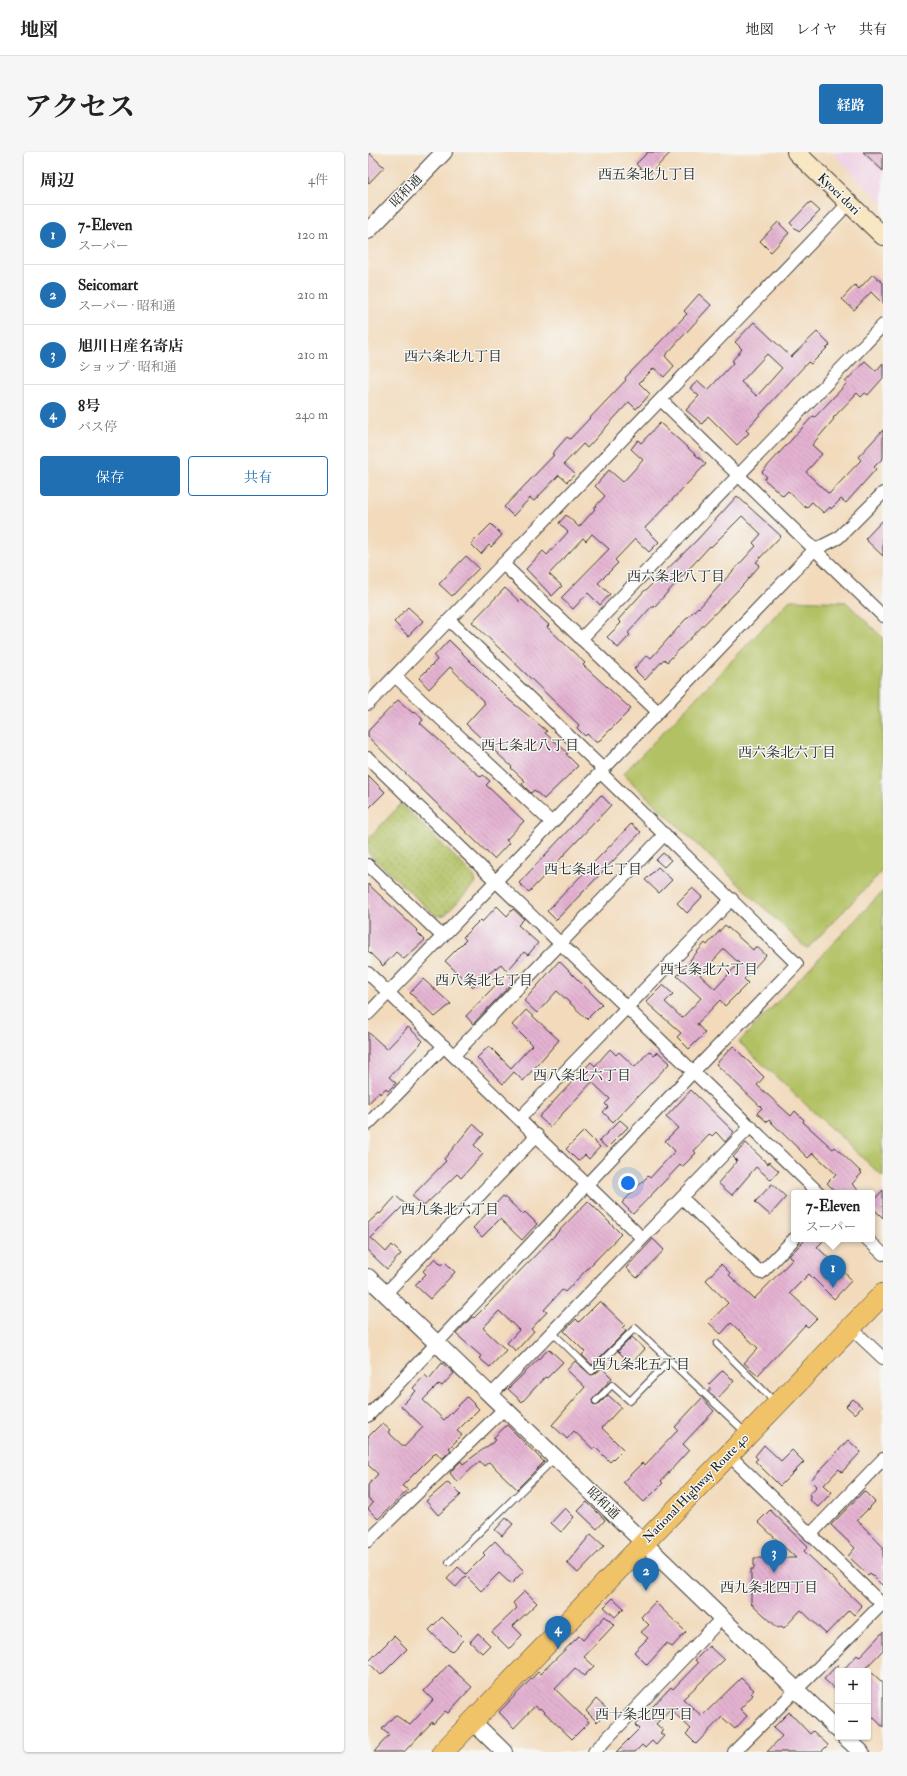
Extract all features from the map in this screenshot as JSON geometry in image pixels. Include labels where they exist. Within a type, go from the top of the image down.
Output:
[{"type":"highway","name":"National Highway Route 40","points":[[443,1752],[643,1542],[883,1294]]},
{"type":"main road","name":"Kyoei dori","points":[[796,152],[883,236]]},
{"type":"street","name":"昭和通","points":[[368,231],[444,152]]},
{"type":"street","points":[[368,704],[849,203]]},
{"type":"street","points":[[581,639],[738,474],[883,325]]},
{"type":"street","points":[[661,400],[883,616]]},
{"type":"street","points":[[368,1014],[814,550],[838,538],[883,493]]},
{"type":"street","points":[[503,564],[658,712]]},
{"type":"street","points":[[368,1416],[694,1070],[797,964],[449,620]]},
{"type":"street","points":[[395,676],[552,822]]},
{"type":"street","points":[[368,758],[628,1006],[817,1190]]},
{"type":"street","points":[[454,1055],[665,834]]},
{"type":"street","points":[[368,865],[442,936]]},
{"type":"street","points":[[520,1118],[732,899]]},
{"type":"street","points":[[368,973],[520,1118],[642,1238]]},
{"type":"street","points":[[368,1124],[444,1046]]},
{"type":"street","points":[[490,1396],[751,1126]]},
{"type":"street","points":[[385,1294],[537,1135]]},
{"type":"street","points":[[682,1198],[761,1273],[791,1242]]},
{"type":"street","points":[[870,1242],[883,1254]]},
{"type":"street","name":"昭和通","points":[[368,1278],[490,1396],[556,1457],[835,1727]]},
{"type":"street","points":[[851,1328],[883,1358]]},
{"type":"street","points":[[368,1541],[504,1408]]},
{"type":"street","points":[[728,1455],[883,1604],[795,1689],[734,1752]]},
{"type":"street","points":[[810,1535],[883,1459]]},
{"type":"street","points":[[594,1752],[722,1618]]},
{"type":"street","points":[[472,1721],[504,1752]]},
{"type":"street","points":[[848,1740],[861,1752]]},
{"type":"lane","points":[[552,1332],[592,1371],[634,1328],[748,1435]]},
{"type":"lane","points":[[717,1344],[777,1404]]},
{"type":"lane","points":[[596,1401],[612,1384],[630,1401],[669,1361]]},
{"type":"lane","points":[[449,1562],[556,1457]]},
{"type":"shaded area","points":[[831,152],[883,152],[883,203]]},
{"type":"green space","points":[[790,600],[846,602],[883,638],[883,870],[807,949],[623,774]]},
{"type":"green space","points":[[401,804],[474,876],[476,883],[445,915],[436,916],[368,853],[368,839]]},
{"type":"green space","points":[[883,891],[883,1177],[739,1042]]},
{"type":"building","points":[[368,152],[384,167],[368,184]]},
{"type":"building","points":[[648,152],[671,152],[648,176],[636,164]]},
{"type":"building","points":[[863,152],[883,152],[883,171]]},
{"type":"building","points":[[810,202],[820,211],[799,232],[790,223]]},
{"type":"building","points":[[778,222],[789,233],[771,252],[760,241]]},
{"type":"building","points":[[873,274],[883,283],[883,304],[871,292],[854,310],[842,299],[855,285],[859,289]]},
{"type":"building","points":[[699,294],[711,305],[665,356],[674,366],[664,377],[654,368],[639,383],[650,394],[644,401],[636,409],[629,402],[587,448],[583,444],[564,464],[575,474],[567,482],[559,475],[534,501],[530,498],[513,516],[504,507],[554,455],[552,454],[567,437],[570,439],[626,380],[625,378],[687,314],[684,311]]},
{"type":"building","points":[[754,322],[791,357],[817,332],[830,345],[811,364],[808,362],[746,430],[749,433],[737,445],[708,416],[702,424],[686,410],[699,396],[690,388],[698,381],[708,390],[734,362],[732,361],[742,349],[735,342]],"holes":[[[767,354],[782,368],[757,396],[741,382]]]},
{"type":"building","points":[[865,361],[876,371],[883,363],[883,378],[868,395],[865,393],[861,397],[857,393],[833,418],[834,419],[812,445],[822,454],[806,472],[829,494],[861,460],[858,457],[883,430],[883,458],[874,467],[876,469],[846,503],[841,499],[831,509],[830,507],[824,513],[812,502],[806,508],[788,491],[783,496],[764,479],[767,477],[762,472],[813,416],[815,417],[847,383],[845,382]]},
{"type":"building","points":[[660,423],[706,464],[645,528],[659,542],[649,552],[635,539],[615,560],[618,563],[598,583],[610,594],[600,605],[588,593],[573,609],[561,598],[609,549],[592,534],[586,541],[583,538],[549,574],[562,586],[552,596],[526,569],[543,551],[547,555],[568,532],[559,523],[566,515],[579,527],[595,509],[594,508],[605,496],[595,486],[609,470],[623,482],[643,460],[631,449],[638,440],[641,443]]},
{"type":"building","points":[[737,496],[781,536],[756,562],[760,565],[742,586],[667,662],[664,659],[645,680],[634,669],[647,655],[651,658],[685,620],[698,607],[699,608],[756,546],[753,543],[761,534],[742,516],[711,547],[710,546],[654,607],[653,605],[628,633],[630,635],[618,648],[607,637],[621,623],[618,620],[645,590],[697,540]]},
{"type":"building","points":[[883,520],[883,556],[865,539]]},
{"type":"building","points":[[491,524],[502,535],[491,547],[489,545],[481,554],[471,544]]},
{"type":"building","points":[[466,556],[479,568],[452,596],[439,584]]},
{"type":"building","points":[[505,588],[520,602],[522,600],[549,625],[547,627],[585,663],[583,665],[631,709],[597,743],[587,734],[585,736],[577,728],[579,725],[472,622]]},
{"type":"building","points":[[408,607],[423,621],[408,636],[394,622]]},
{"type":"building","points":[[449,640],[508,699],[547,731],[545,733],[568,753],[566,754],[578,766],[544,799],[534,790],[531,793],[522,784],[525,781],[511,768],[512,767],[466,724],[485,703],[450,667],[429,689],[419,678],[437,660],[434,656]]},
{"type":"building","points":[[398,700],[413,713],[415,711],[423,720],[420,723],[469,767],[481,777],[483,775],[490,781],[486,785],[524,821],[506,840],[509,843],[494,859],[368,737],[368,731]]},
{"type":"building","points":[[368,775],[385,792],[368,809]]},
{"type":"building","points":[[601,795],[611,805],[529,892],[519,883]]},
{"type":"building","points":[[631,824],[641,832],[556,920],[547,911]]},
{"type":"building","points":[[663,853],[671,860],[664,867],[656,860]]},
{"type":"building","points":[[658,867],[672,880],[659,893],[645,880]]},
{"type":"building","points":[[368,884],[417,930],[416,931],[425,940],[404,959],[396,952],[383,966],[368,951]]},
{"type":"building","points":[[692,888],[702,897],[687,913],[677,903]]},
{"type":"building","points":[[497,906],[507,916],[513,909],[524,919],[518,925],[538,943],[528,955],[524,952],[507,971],[501,964],[472,987],[445,961],[466,940],[463,937],[480,920],[482,922]]},
{"type":"building","points":[[725,925],[753,950],[756,946],[766,955],[744,979],[748,983],[725,1006],[720,1000],[697,1024],[705,1033],[689,1049],[677,1037],[681,1033],[646,1002],[663,985],[673,994],[665,1002],[682,1018],[701,998],[677,976],[705,943],[707,945]],"holes":[[[724,949],[739,963],[715,989],[700,975]]]},
{"type":"building","points":[[559,961],[602,1004],[587,1019],[557,991],[537,1013],[524,1001]]},
{"type":"building","points":[[507,973],[515,980],[473,1024],[466,1016]]},
{"type":"building","points":[[423,979],[451,1004],[435,1017],[410,993]]},
{"type":"building","points":[[526,1010],[559,1040],[523,1081],[514,1072],[503,1084],[477,1058],[489,1046],[511,1068],[532,1045],[512,1025]]},
{"type":"building","points":[[408,1027],[423,1041],[389,1077],[396,1083],[388,1091],[386,1088],[380,1094],[379,1092],[368,1104],[368,1032],[387,1049]]},
{"type":"building","points":[[733,1046],[764,1077],[757,1085],[791,1116],[795,1111],[804,1120],[803,1122],[833,1149],[835,1147],[862,1173],[852,1184],[859,1190],[834,1190],[827,1183],[836,1174],[813,1153],[808,1158],[769,1120],[767,1122],[757,1113],[762,1108],[716,1064]]},
{"type":"building","points":[[610,1049],[616,1055],[619,1052],[635,1067],[649,1051],[654,1056],[658,1052],[670,1063],[613,1122],[603,1112],[608,1107],[605,1104],[610,1099],[592,1082],[550,1127],[539,1117],[591,1062],[595,1066]]},
{"type":"building","points":[[691,1090],[734,1132],[725,1142],[716,1132],[712,1136],[710,1134],[694,1151],[696,1153],[682,1167],[680,1165],[633,1214],[622,1203],[648,1176],[650,1178],[675,1151],[665,1141],[678,1128],[666,1117]]},
{"type":"building","points":[[620,1120],[628,1127],[607,1148],[599,1141]]},
{"type":"building","points":[[473,1124],[484,1134],[474,1145],[483,1154],[461,1178],[457,1174],[424,1206],[412,1196],[446,1161],[444,1159]]},
{"type":"building","points":[[584,1131],[600,1147],[589,1159],[585,1155],[578,1161],[566,1149]]},
{"type":"building","points":[[746,1143],[768,1164],[769,1162],[779,1171],[771,1180],[756,1167],[732,1195],[718,1183],[737,1161],[733,1157]]},
{"type":"building","points":[[772,1184],[786,1197],[770,1215],[755,1202]]},
{"type":"building","points":[[883,1190],[883,1218],[875,1210],[875,1199]]},
{"type":"building","points":[[396,1196],[405,1204],[371,1238],[386,1252],[392,1245],[401,1254],[387,1269],[368,1251],[368,1223],[379,1213],[380,1214]]},
{"type":"building","points":[[503,1196],[523,1214],[525,1212],[537,1224],[522,1240],[500,1219],[482,1237],[473,1228]]},
{"type":"building","points":[[588,1201],[621,1234],[565,1292],[562,1290],[544,1310],[547,1312],[531,1329],[534,1331],[516,1351],[507,1343],[519,1330],[499,1311],[483,1328],[506,1350],[490,1367],[479,1358],[481,1356],[456,1334],[472,1317],[474,1318],[489,1303]]},
{"type":"building","points":[[653,1239],[664,1250],[637,1278],[626,1268]]},
{"type":"building","points":[[803,1242],[822,1242],[817,1247],[852,1280],[834,1299],[809,1274],[790,1293],[817,1318],[808,1327],[805,1325],[758,1375],[744,1363],[758,1348],[731,1323],[721,1334],[709,1323],[728,1303],[706,1280],[721,1264],[730,1273],[729,1275],[754,1299],[793,1259],[789,1256]]},
{"type":"building","points":[[435,1258],[442,1265],[445,1262],[455,1272],[430,1299],[415,1285],[426,1274],[423,1271]]},
{"type":"building","points":[[600,1301],[625,1325],[622,1328],[626,1331],[592,1365],[582,1355],[585,1352],[564,1331],[576,1319],[579,1322]]},
{"type":"building","points":[[632,1337],[645,1349],[631,1364],[618,1351]]},
{"type":"building","points":[[549,1349],[563,1362],[547,1378],[545,1377],[522,1402],[508,1389]]},
{"type":"building","points":[[575,1361],[591,1375],[595,1374],[602,1368],[612,1378],[592,1400],[593,1404],[598,1405],[608,1395],[621,1407],[602,1428],[623,1449],[610,1462],[595,1447],[593,1449],[574,1431],[567,1439],[552,1425],[585,1387],[567,1370]]},
{"type":"building","points":[[442,1363],[454,1373],[442,1386],[439,1384],[423,1400],[444,1420],[467,1397],[479,1409],[457,1431],[462,1435],[449,1448],[451,1450],[442,1459],[436,1452],[402,1486],[408,1490],[378,1519],[368,1509],[373,1503],[368,1499],[368,1485],[378,1474],[368,1465],[368,1437],[382,1423],[390,1430],[388,1432],[404,1447],[423,1427],[401,1406],[416,1391],[413,1388],[425,1375],[429,1379]]},
{"type":"building","points":[[723,1370],[734,1381],[717,1399],[709,1391],[711,1388],[708,1385]]},
{"type":"building","points":[[702,1398],[714,1411],[683,1444],[689,1450],[661,1481],[663,1483],[644,1502],[623,1482],[642,1463],[645,1465],[678,1430],[675,1427]]},
{"type":"building","points":[[853,1399],[862,1407],[855,1414],[846,1406]]},
{"type":"building","points":[[507,1425],[544,1462],[517,1489],[489,1462],[484,1466],[480,1461],[457,1482],[450,1473],[453,1469],[461,1461],[463,1464],[496,1440],[493,1438]]},
{"type":"building","points":[[848,1440],[861,1452],[842,1472],[839,1469],[824,1485],[832,1492],[818,1507],[809,1499],[811,1497],[809,1495],[817,1486],[811,1480]]},
{"type":"building","points":[[764,1445],[781,1461],[792,1450],[804,1462],[780,1486],[755,1461],[758,1459],[755,1456]]},
{"type":"building","points":[[448,1482],[461,1495],[438,1515],[426,1501]]},
{"type":"building","points":[[864,1491],[875,1502],[857,1520],[883,1547],[883,1586],[870,1573],[868,1575],[848,1556],[855,1548],[831,1525]]},
{"type":"building","points":[[587,1502],[605,1520],[597,1529],[578,1511]]},
{"type":"building","points":[[565,1508],[574,1517],[561,1532],[551,1523]]},
{"type":"building","points":[[770,1510],[808,1546],[804,1551],[862,1606],[854,1615],[849,1610],[826,1634],[801,1610],[784,1628],[781,1626],[778,1628],[751,1603],[751,1569],[754,1569],[754,1558],[796,1558],[758,1522]]},
{"type":"building","points":[[506,1518],[513,1524],[502,1536],[495,1530]]},
{"type":"building","points":[[591,1534],[604,1546],[578,1573],[567,1563]]},
{"type":"building","points":[[495,1541],[524,1571],[511,1584],[499,1573],[481,1591],[466,1576],[456,1587],[447,1579],[458,1567],[466,1574],[485,1555],[483,1553]]},
{"type":"building","points":[[525,1591],[537,1603],[513,1626],[522,1635],[509,1649],[492,1632],[517,1608],[513,1603]]},
{"type":"building","points":[[613,1598],[624,1608],[615,1617],[604,1607]]},
{"type":"building","points":[[655,1602],[686,1632],[672,1647],[667,1643],[647,1665],[634,1652],[648,1638],[641,1632],[649,1625],[641,1617]]},
{"type":"building","points":[[605,1616],[614,1625],[584,1657],[594,1666],[584,1676],[575,1668],[555,1689],[589,1722],[572,1739],[540,1708],[539,1709],[535,1706],[514,1728],[499,1712],[538,1672],[540,1674],[579,1636],[583,1640]]},
{"type":"building","points":[[442,1617],[464,1639],[451,1652],[429,1630]]},
{"type":"building","points":[[883,1632],[883,1650],[866,1668],[845,1668],[857,1655],[859,1657]]},
{"type":"building","points":[[478,1633],[490,1645],[482,1653],[470,1642]]},
{"type":"building","points":[[394,1636],[407,1649],[381,1675],[368,1662]]},
{"type":"building","points":[[709,1646],[724,1660],[683,1699],[702,1716],[741,1678],[754,1690],[751,1693],[753,1695],[740,1709],[747,1716],[735,1729],[722,1717],[696,1744],[686,1734],[691,1729],[670,1709],[656,1724],[663,1730],[660,1733],[664,1736],[656,1745],[652,1741],[645,1748],[642,1745],[635,1752],[616,1752],[639,1729],[635,1725],[671,1687],[673,1689],[698,1663],[695,1660]]},
{"type":"building","points":[[838,1664],[838,1668],[835,1668],[835,1689],[824,1679]]},
{"type":"building","points":[[448,1665],[472,1687],[448,1713],[445,1711],[433,1724],[432,1722],[404,1752],[374,1752],[389,1735],[382,1729],[395,1715],[410,1725],[433,1700],[424,1691]]},
{"type":"building","points":[[871,1672],[883,1683],[883,1727],[871,1715]]},
{"type":"building","points":[[596,1699],[608,1710],[597,1722],[586,1711]]},
{"type":"building","points":[[789,1712],[810,1734],[813,1731],[828,1745],[821,1752],[767,1752],[782,1736],[773,1728]]},
{"type":"place","name":"7-Eleven","points":[[833,1288]]},
{"type":"place","name":"旭川日産名寄店","points":[[774,1573]]},
{"type":"place","name":"Seicomart","points":[[646,1591]]},
{"type":"place","name":"8号","points":[[558,1649]]},
{"type":"district","name":"西五条北九丁目","points":[[647,174]]},
{"type":"district","name":"西六条北九丁目","points":[[453,356]]},
{"type":"district","name":"西六条北八丁目","points":[[676,576]]},
{"type":"district","name":"西七条北八丁目","points":[[530,745]]},
{"type":"district","name":"西六条北六丁目","points":[[787,752]]},
{"type":"district","name":"西七条北七丁目","points":[[593,869]]},
{"type":"district","name":"西七条北六丁目","points":[[709,969]]},
{"type":"district","name":"西八条北七丁目","points":[[484,980]]},
{"type":"district","name":"西八条北六丁目","points":[[582,1075]]},
{"type":"district","name":"西九条北六丁目","points":[[450,1209]]},
{"type":"district","name":"西九条北五丁目","points":[[641,1364]]},
{"type":"district","name":"西九条北四丁目","points":[[769,1587]]},
{"type":"district","name":"西十条北四丁目","points":[[644,1714]]}]
